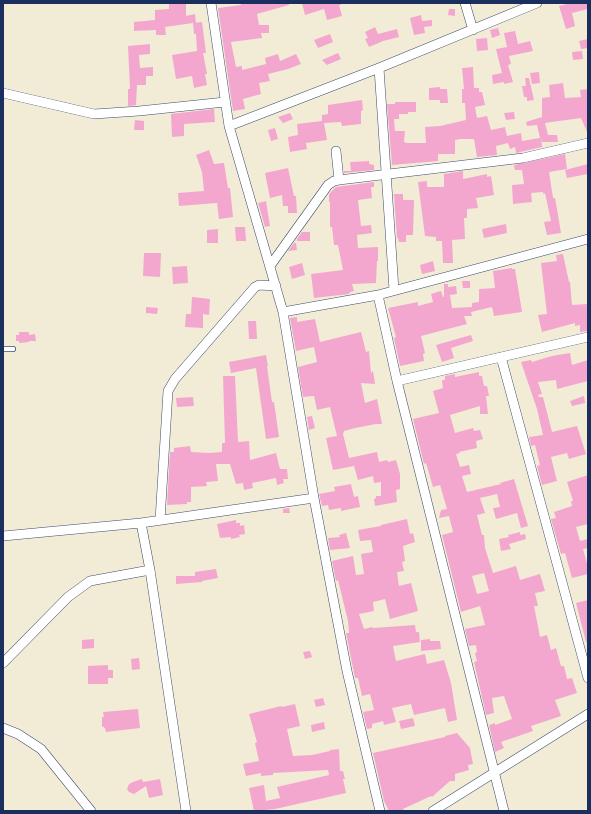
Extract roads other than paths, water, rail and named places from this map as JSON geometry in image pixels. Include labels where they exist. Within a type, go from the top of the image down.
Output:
[{"type":"street","points":[[211,3],[229,126],[283,312],[314,498],[347,671],[380,811]]},
{"type":"street","points":[[465,3],[472,30]]},
{"type":"street","points":[[229,126],[379,68],[537,3]]},
{"type":"street","points":[[379,68],[394,290]]},
{"type":"street","points":[[3,93],[94,114],[225,102]]},
{"type":"street","points":[[270,266],[328,185],[334,181],[523,158],[588,143]]},
{"type":"street","points":[[336,151],[339,180]]},
{"type":"street","points":[[283,312],[378,295],[588,239]]},
{"type":"street","points":[[160,520],[168,391],[175,378],[255,287],[259,285],[276,286]]},
{"type":"street","points":[[378,295],[397,381],[504,811]]},
{"type":"street","points":[[397,381],[588,337]]},
{"type":"street","points":[[501,357],[588,678]]},
{"type":"street","points":[[3,536],[141,523],[314,498]]},
{"type":"street","points":[[141,523],[150,570],[186,811]]},
{"type":"street","points":[[3,663],[68,597],[90,581],[150,570]]},
{"type":"street","points":[[433,811],[588,714]]},
{"type":"street","points":[[3,728],[18,734],[41,749],[91,811]]},
{"type":"lane","points":[[3,349],[12,349]]}]
